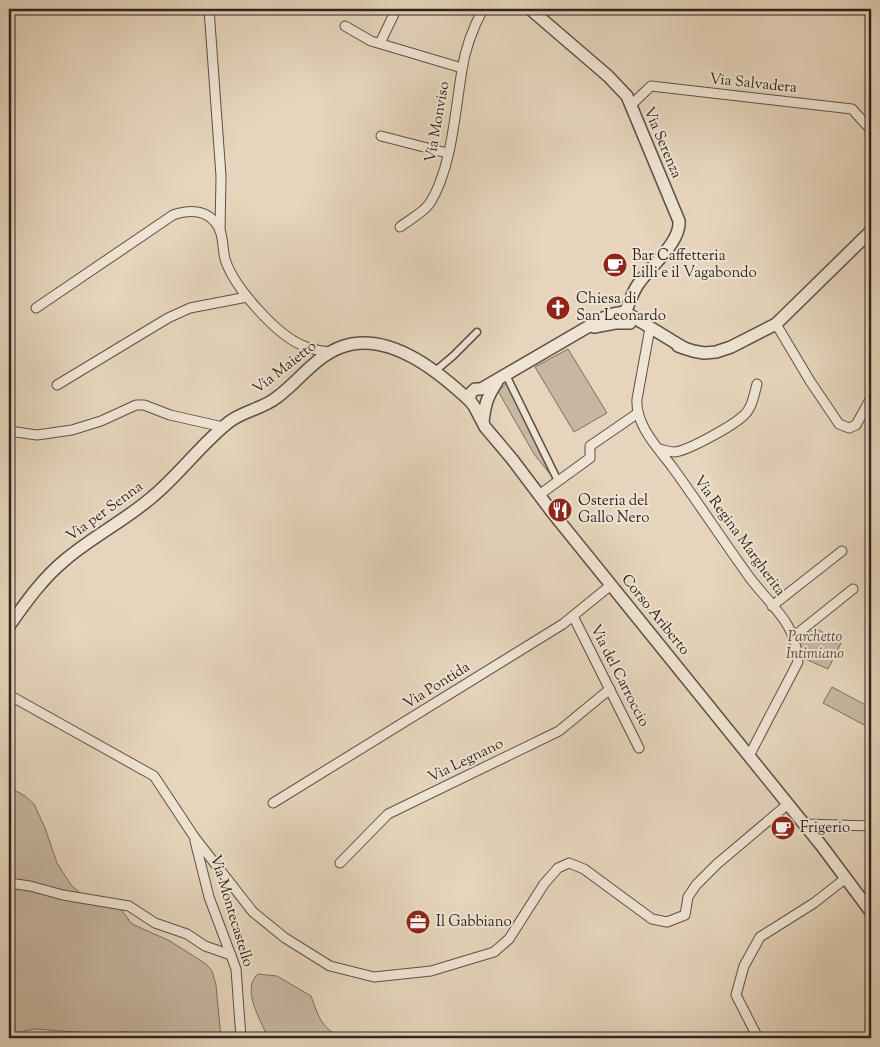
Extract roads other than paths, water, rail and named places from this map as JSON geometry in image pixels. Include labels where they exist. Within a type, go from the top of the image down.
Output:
[{"type":"street","points":[[209,9],[221,176],[220,232],[225,258],[232,275],[247,297],[286,336],[302,346],[330,352]]},
{"type":"street","name":"Via Monviso","points":[[400,227],[429,205],[442,179],[456,110],[462,68],[472,31],[482,9]]},
{"type":"street","name":"Via Serenza","points":[[530,9],[608,76],[627,96],[679,221],[679,226],[673,240],[635,288],[630,296],[625,312]]},
{"type":"street","points":[[380,43],[394,14]]},
{"type":"street","points":[[345,26],[371,40],[462,68]]},
{"type":"street","name":"Via Salvadera","points":[[630,105],[651,86],[852,109],[871,130]]},
{"type":"street","points":[[380,136],[448,153]]},
{"type":"street","points":[[36,308],[173,215],[183,212],[206,214],[216,223],[220,232]]},
{"type":"street","points":[[478,398],[503,377],[581,331],[607,316],[625,312],[650,330],[684,348],[704,353],[716,352],[731,347],[776,324],[871,231]]},
{"type":"street","points":[[57,385],[168,318],[199,305],[247,297]]},
{"type":"street","points":[[595,327],[603,322],[619,319],[625,312]]},
{"type":"street","points":[[581,331],[605,324],[626,322],[650,330]]},
{"type":"street","points":[[776,324],[810,381],[840,424],[849,428],[856,425],[871,398]]},
{"type":"street","points":[[539,495],[590,458],[590,446],[638,413],[637,398],[650,330]]},
{"type":"street","points":[[434,372],[477,332]]},
{"type":"street","name":"Via Maietto","points":[[223,427],[231,420],[264,406],[276,398],[330,352],[353,344],[382,344],[412,357],[450,383],[478,398]]},
{"type":"street","points":[[503,377],[558,481]]},
{"type":"street","points":[[659,449],[674,452],[682,451],[714,435],[744,416],[751,407],[757,384]]},
{"type":"street","name":"Corso Ariberto","points":[[478,398],[483,424],[750,756],[871,912]]},
{"type":"street","points":[[9,431],[37,435],[72,430],[101,421],[136,405],[144,405],[170,415],[223,427]]},
{"type":"street","name":"Via Regina Margherita","points":[[638,413],[640,420],[659,449],[727,546],[788,625],[797,646],[798,662],[750,756]]},
{"type":"street","name":"Via per Senna","points":[[9,626],[48,575],[84,545],[152,498],[223,427]]},
{"type":"street","points":[[772,606],[842,551]]},
{"type":"street","name":"Via Pontida","points":[[273,803],[563,624],[611,585]]},
{"type":"street","points":[[793,637],[853,589]]},
{"type":"street","name":"Via del Carroccio","points":[[573,616],[639,748]]},
{"type":"street","name":"Via Legnano","points":[[340,863],[388,814],[559,731],[610,689]]},
{"type":"street","points":[[9,695],[154,776],[195,838]]},
{"type":"street","name":"Via Montecastello","points":[[195,838],[253,912],[285,938],[330,966],[374,977],[431,970],[494,952],[509,939],[544,884],[558,868],[569,863],[584,869],[652,919],[667,922],[685,914],[688,897],[716,864],[788,804]]},
{"type":"street","points":[[804,824],[871,826]]},
{"type":"street","name":"Via Montecastello","points":[[195,838],[208,897],[236,969],[241,1038]]},
{"type":"street","points":[[758,1038],[736,995],[744,966],[760,937],[814,903],[846,878]]},
{"type":"street","points":[[9,883],[30,886],[63,895],[129,906],[154,923],[187,934],[205,946],[231,955]]},
{"type":"place","name":"Bar Caffetteria Lilli e il Vagabondo","points":[[615,265]]},
{"type":"place","name":"Chiesa di San Leonardo","points":[[558,308]]},
{"type":"place","name":"Osteria del Gallo Nero","points":[[560,510]]},
{"type":"place","name":"Frigerio","points":[[783,828]]},
{"type":"place","name":"Il Gabbiano","points":[[418,922]]},
{"type":"park label","name":"Parchetto Intimiano","points":[[815,646]]}]
